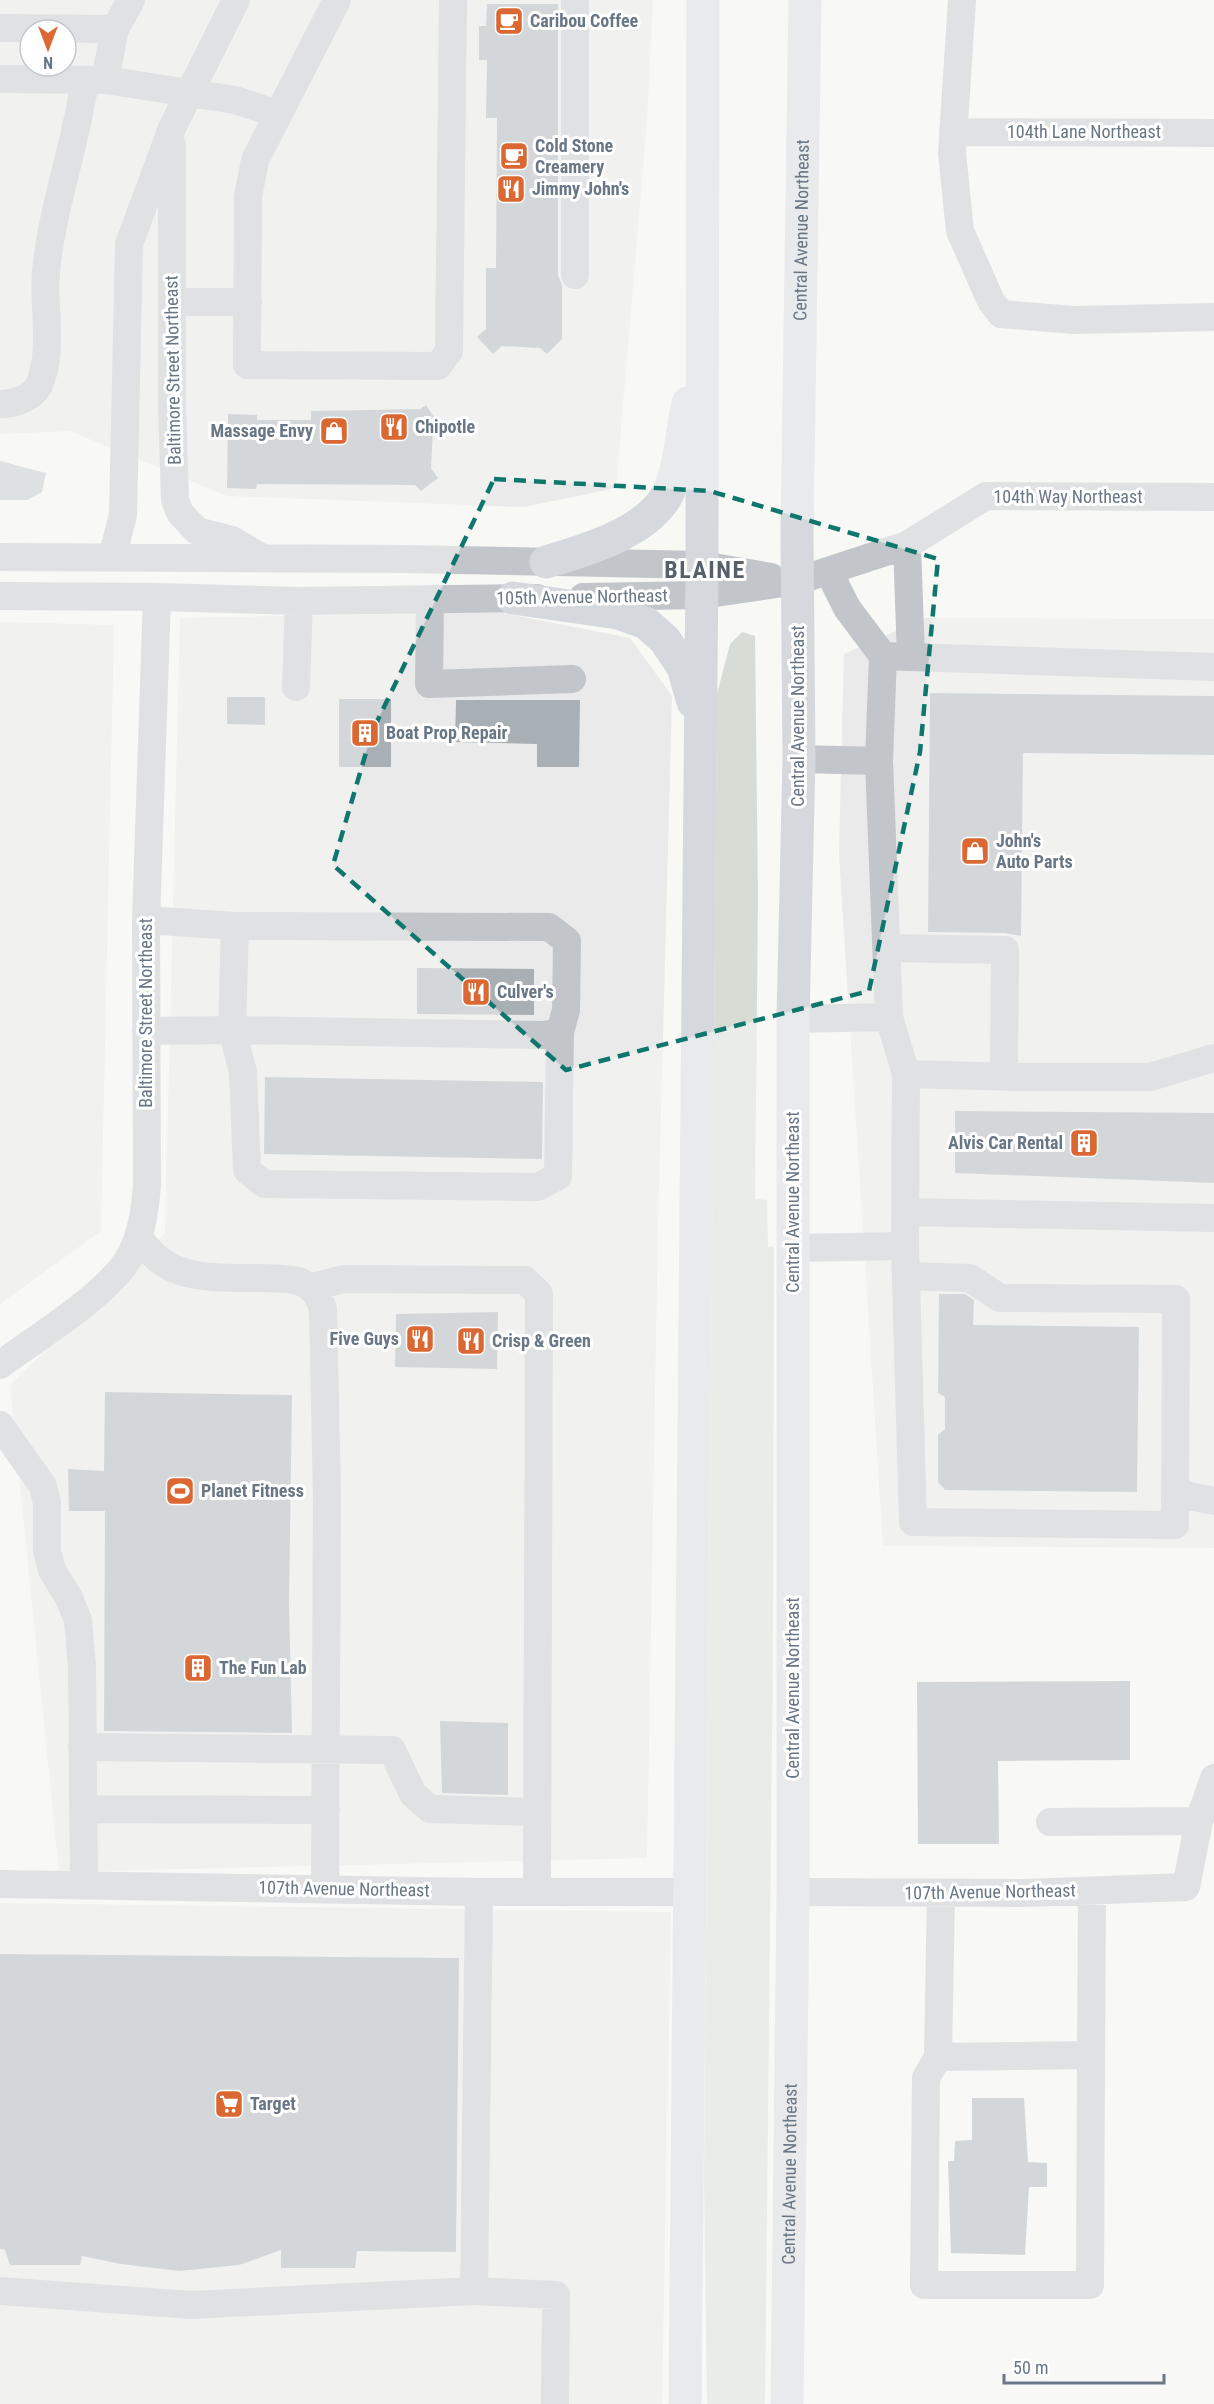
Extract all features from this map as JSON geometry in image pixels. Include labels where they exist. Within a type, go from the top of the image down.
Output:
[{"type":"highway","points":[[685,2404],[688,1892],[701,729],[703,0]]},
{"type":"highway","name":"Central Avenue Northeast","points":[[787,2404],[793,1892],[794,1019],[799,759],[797,581],[805,0]]},
{"type":"highway","points":[[546,561],[585,551],[614,539],[650,514],[667,494],[675,470],[701,340]]},
{"type":"highway","points":[[513,598],[618,613],[646,623],[665,640],[683,666],[701,729]]},
{"type":"street","points":[[0,404],[15,404],[37,389],[47,362],[46,274],[56,205],[73,142],[95,80],[115,29],[131,0]]},
{"type":"street","name":"Baltimore Street Northeast","points":[[112,558],[123,515],[129,244],[172,128],[236,0]]},
{"type":"street","points":[[337,0],[255,160],[248,197],[247,365],[438,366],[449,351],[453,0]]},
{"type":"street","points":[[575,0],[575,275]]},
{"type":"street","points":[[962,0],[952,153],[960,231],[991,301],[1001,314],[1074,320],[1214,317]]},
{"type":"street","points":[[0,28],[115,29]]},
{"type":"street","points":[[0,79],[95,80],[242,101],[278,114]]},
{"type":"street","name":"Baltimore Street Northeast","points":[[172,128],[175,500],[180,513],[197,531],[232,540],[265,559]]},
{"type":"street","name":"104th Lane Northeast","points":[[953,132],[1214,133]]},
{"type":"street","points":[[172,302],[248,302]]},
{"type":"street","name":"104th Way Northeast","points":[[797,581],[907,545],[986,496],[1214,497]]},
{"type":"street","points":[[906,1275],[970,1278],[1000,1298],[1176,1299],[1175,1525],[913,1522],[905,1246],[906,1074],[890,1017],[879,761],[897,656],[907,545]]},
{"type":"street","name":"105th Avenue Northeast","points":[[0,557],[546,561],[702,580]]},
{"type":"street","points":[[829,572],[846,608],[897,656],[1214,667]]},
{"type":"street","name":"105th Avenue Northeast","points":[[0,596],[299,601],[513,598],[702,580],[797,581]]},
{"type":"street","name":"Baltimore Street Northeast","points":[[0,1365],[101,1289],[119,1272],[130,1257],[145,1213],[147,1185],[146,920],[157,597]]},
{"type":"street","points":[[430,599],[429,684],[572,679]]},
{"type":"street","points":[[296,687],[299,601]]},
{"type":"street","points":[[799,759],[879,761]]},
{"type":"street","points":[[146,920],[235,926],[549,927],[567,941],[566,1010],[560,1032],[558,1176],[538,1186],[264,1184],[247,1170],[243,1072],[232,1030],[235,926]]},
{"type":"street","points":[[887,948],[1005,950],[1004,1077]]},
{"type":"street","points":[[794,1019],[890,1017]]},
{"type":"street","points":[[146,1031],[232,1030],[544,1035],[560,1032]]},
{"type":"street","points":[[906,1074],[1150,1077],[1214,1058]]},
{"type":"street","points":[[906,1212],[1214,1218]]},
{"type":"street","points":[[138,1237],[158,1259],[193,1274],[288,1278],[312,1287],[344,1279],[525,1280],[539,1294],[537,1892]]},
{"type":"street","points":[[793,1248],[905,1246]]},
{"type":"street","points":[[312,1287],[318,1296],[325,1326],[325,1889]]},
{"type":"street","points":[[0,1425],[43,1486],[47,1503],[47,1551],[52,1570],[69,1598],[78,1620],[82,1667],[84,1886]]},
{"type":"street","points":[[1176,1493],[1214,1501]]},
{"type":"street","points":[[82,1747],[392,1750],[413,1794],[430,1809],[537,1812]]},
{"type":"street","points":[[1050,1822],[1199,1821],[1214,1778]]},
{"type":"street","points":[[83,1809],[326,1810]]},
{"type":"street","name":"107th Avenue Northeast","points":[[793,1892],[940,1893],[1186,1887],[1199,1821]]},
{"type":"street","name":"107th Avenue Northeast","points":[[0,1884],[479,1892],[688,1892]]},
{"type":"street","points":[[940,1893],[938,2057],[926,2078],[924,2284],[1090,2285],[1092,1891]]},
{"type":"street","points":[[474,2291],[479,1892]]},
{"type":"street","points":[[938,2057],[1091,2055]]},
{"type":"street","points":[[0,2291],[190,2305],[474,2291],[556,2295],[555,2404]]},
{"type":"highlighted area","points":[[494,479],[710,491],[938,559],[920,752],[869,991],[566,1070],[333,865],[372,732]]},
{"type":"shaded area","points":[[0,0],[653,0],[647,119],[616,488],[524,507],[227,496],[70,431],[0,434]]},
{"type":"shaded area","points":[[0,461],[46,473],[42,492],[27,500],[0,500]]},
{"type":"shaded area","points":[[498,612],[630,638],[672,696],[658,1224],[647,1858],[59,1872],[10,1385],[165,1233],[180,618]]},
{"type":"shaded area","points":[[925,618],[1214,619],[1214,1548],[883,1546],[839,854],[844,654]]},
{"type":"shaded area","points":[[0,622],[114,625],[101,1231],[0,1304]]},
{"type":"shaded area","points":[[742,632],[755,636],[758,897],[755,1199],[767,1200],[768,1247],[774,1246],[773,1642],[765,2404],[707,2404],[704,2180],[717,694],[730,644]]},
{"type":"shaded area","points":[[0,1903],[671,1912],[662,2404],[0,2404]]},
{"type":"building","points":[[487,4],[558,4],[558,275],[562,285],[562,339],[547,354],[540,348],[502,346],[493,354],[477,337],[486,329],[486,268],[496,268],[497,118],[486,118],[487,60],[479,60],[479,26],[486,26]]},
{"type":"building","points":[[426,405],[440,426],[433,431],[431,468],[438,478],[421,491],[415,485],[257,484],[256,489],[227,488],[228,414],[257,415],[257,420],[311,420],[311,411],[420,409]]},
{"type":"building","name":"John's Auto Parts","points":[[930,693],[1214,696],[1214,755],[1023,753],[1021,936],[1005,933],[928,932]]},
{"type":"building","points":[[227,697],[265,697],[265,725],[227,724]]},
{"type":"building","name":"Boat Prop Repair","points":[[339,699],[391,699],[391,767],[339,767]]},
{"type":"building","points":[[456,700],[580,700],[579,767],[537,767],[537,744],[455,742]]},
{"type":"building","name":"Culver's","points":[[417,968],[534,969],[534,1015],[417,1014]]},
{"type":"building","points":[[265,1077],[543,1082],[542,1159],[264,1154]]},
{"type":"building","name":"Alvis Car Rental","points":[[955,1111],[1214,1113],[1214,1183],[955,1173]]},
{"type":"building","points":[[939,1294],[965,1294],[974,1300],[973,1325],[1139,1327],[1137,1492],[945,1490],[938,1482],[938,1435],[945,1429],[945,1397],[938,1393]]},
{"type":"building","points":[[498,1312],[497,1369],[395,1367],[396,1314]]},
{"type":"building","name":"Planet Fitness","points":[[105,1392],[292,1395],[289,1602],[292,1733],[104,1731],[105,1511],[69,1511],[68,1469],[104,1471]]},
{"type":"building","points":[[1130,1681],[1130,1760],[998,1761],[999,1844],[918,1844],[917,1682]]},
{"type":"building","points":[[440,1721],[508,1723],[508,1795],[442,1793]]},
{"type":"building","name":"Target","points":[[0,1954],[459,1958],[456,2252],[357,2251],[355,2268],[281,2268],[281,2250],[239,2265],[179,2271],[121,2264],[82,2256],[80,2265],[10,2265],[5,2250],[0,2249]]},
{"type":"building","points":[[972,2098],[1024,2098],[1028,2162],[1047,2163],[1047,2187],[1029,2187],[1025,2255],[951,2253],[948,2161],[954,2161],[955,2141],[972,2140]]},
{"type":"place","name":"Caribou Coffee","points":[[509,21]]},
{"type":"place","name":"Cold Stone Creamery","points":[[514,156]]},
{"type":"place","name":"Jimmy John's","points":[[511,189]]},
{"type":"place","name":"Chipotle","points":[[394,427]]},
{"type":"place","name":"Massage Envy","points":[[334,431]]},
{"type":"place","name":"Boat Prop Repair","points":[[365,733]]},
{"type":"place","name":"John's Auto Parts","points":[[975,851]]},
{"type":"place","name":"Culver's","points":[[476,992]]},
{"type":"place","name":"Alvis Car Rental","points":[[1084,1143]]},
{"type":"place","name":"Five Guys","points":[[420,1339]]},
{"type":"place","name":"Crisp & Green","points":[[471,1341]]},
{"type":"place","name":"Planet Fitness","points":[[180,1491]]},
{"type":"place","name":"The Fun Lab","points":[[198,1668]]},
{"type":"place","name":"Target","points":[[229,2104]]},
{"type":"district","name":"BLAINE","points":[[705,570]]}]
